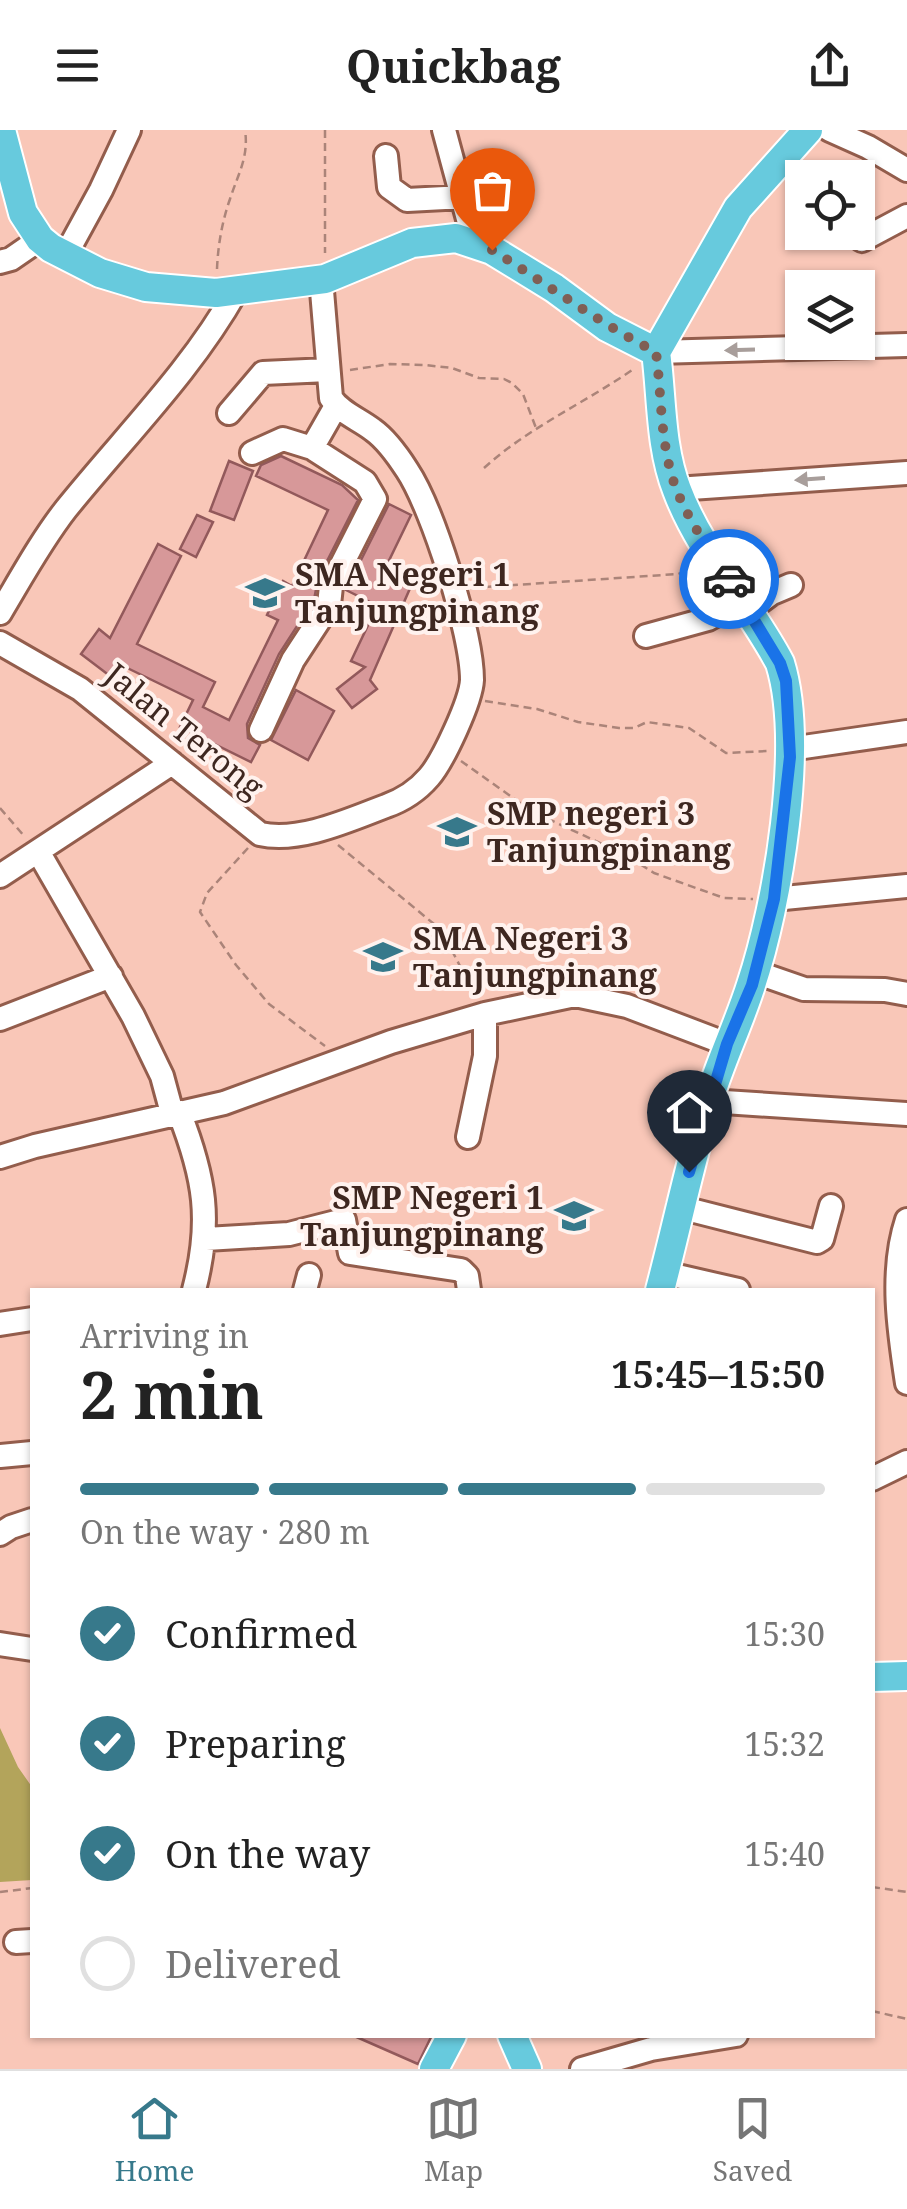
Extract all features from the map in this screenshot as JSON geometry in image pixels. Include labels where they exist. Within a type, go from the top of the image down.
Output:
[{"type":"main road","points":[[1,130],[22,213],[40,240],[100,273],[146,287],[226,292],[323,279],[412,243],[456,238],[492,250],[607,327],[656,352]]},
{"type":"main road","points":[[662,1282],[708,1101],[754,972],[774,899],[790,749],[786,681],[772,646],[676,489],[668,461],[656,352],[738,208],[808,130]]},
{"type":"main road","points":[[875,1677],[907,1676]]},
{"type":"main road","points":[[434,2069],[450,2038]]},
{"type":"main road","points":[[513,2038],[527,2069]]},
{"type":"street","points":[[65,256],[102,190],[129,130]]},
{"type":"street","points":[[830,130],[907,170]]},
{"type":"street","points":[[448,133],[476,244]]},
{"type":"street","points":[[386,156],[388,187],[399,197],[464,197]]},
{"type":"street","points":[[875,233],[907,216]]},
{"type":"street","points":[[0,262],[40,240]]},
{"type":"street","points":[[312,448],[336,406],[331,398],[328,370],[323,279]]},
{"type":"street","points":[[0,613],[55,525],[218,324],[226,292]]},
{"type":"street","points":[[656,352],[907,344]]},
{"type":"street","points":[[229,413],[263,373],[328,370]]},
{"type":"street","name":"Jalan Terong","points":[[0,643],[80,689],[260,834],[318,829],[403,800],[432,775],[445,749],[469,696],[470,665],[455,592],[410,475],[376,432],[336,406]]},
{"type":"street","points":[[252,453],[282,440],[312,448],[366,482],[375,499],[331,586],[323,618],[293,660],[261,730]]},
{"type":"street","points":[[676,489],[907,473]]},
{"type":"street","points":[[646,636],[708,619],[791,585]]},
{"type":"street","points":[[790,749],[907,732]]},
{"type":"street","points":[[0,876],[172,763]]},
{"type":"street","points":[[39,852],[111,976],[162,1076],[195,1154],[206,1239],[194,1288]]},
{"type":"street","points":[[774,899],[907,886]]},
{"type":"street","points":[[754,972],[804,989],[848,988],[907,994]]},
{"type":"street","points":[[0,1019],[111,976]]},
{"type":"street","points":[[0,1157],[224,1103],[342,1058],[484,1014],[575,995],[595,996],[727,1044]]},
{"type":"street","points":[[468,1137],[485,1056],[484,1014]]},
{"type":"street","points":[[708,1101],[907,1114]]},
{"type":"street","points":[[679,1208],[817,1242],[822,1239],[831,1206]]},
{"type":"street","points":[[206,1239],[289,1234],[344,1220],[350,1253],[460,1270],[468,1276],[468,1288]]},
{"type":"street","points":[[907,1220],[898,1305],[907,1383]]},
{"type":"street","points":[[662,1282],[719,1288]]},
{"type":"street","points":[[0,1324],[30,1319]]},
{"type":"street","points":[[0,1456],[30,1452]]},
{"type":"street","points":[[875,1478],[907,1462]]},
{"type":"street","points":[[0,1534],[30,1521]]},
{"type":"street","points":[[0,1644],[30,1649]]},
{"type":"street","points":[[582,2069],[651,2049],[718,2038]]},
{"type":"path","points":[[226,292],[220,235],[230,196],[246,160],[245,130]]},
{"type":"path","points":[[323,279],[325,130]]},
{"type":"path","points":[[484,468],[508,446],[596,396],[656,352]]},
{"type":"path","points":[[328,370],[425,365],[452,368],[479,378],[504,379],[522,394],[536,428]]},
{"type":"path","points":[[455,592],[500,584],[678,574],[718,562]]},
{"type":"path","points":[[469,696],[618,728],[634,728],[647,722],[689,728],[726,753],[790,749]]},
{"type":"path","points":[[445,749],[520,804],[654,873],[724,898],[774,899]]},
{"type":"path","points":[[0,808],[39,852]]},
{"type":"path","points":[[318,829],[390,884],[434,924],[448,941],[484,1014]]},
{"type":"path","points":[[260,834],[207,893],[200,912],[269,1004],[342,1058]]},
{"type":"path","points":[[0,1892],[30,1888]]},
{"type":"path","points":[[875,1888],[907,1892]]},
{"type":"path","points":[[875,2012],[907,2019]]},
{"type":"shaded area","points":[[0,1728],[30,1784],[30,1880],[0,1882]]},
{"type":"building","points":[[281,456],[342,485],[358,500],[318,579],[314,600],[279,654],[247,724],[248,738],[260,745],[251,762],[180,727],[193,700],[119,664],[110,676],[81,654],[99,629],[110,638],[158,544],[181,556],[137,644],[215,682],[203,707],[229,720],[278,620],[267,615],[283,581],[292,586],[328,510],[256,476],[261,465]]},
{"type":"building","points":[[229,461],[253,471],[234,520],[210,511]]},
{"type":"building","points":[[389,504],[411,515],[383,573],[411,586],[370,680],[377,689],[352,708],[337,689],[365,667],[351,661],[374,604],[346,590]]},
{"type":"building","points":[[197,515],[213,522],[196,557],[180,549]]},
{"type":"building","points":[[296,690],[334,711],[308,760],[271,740]]},
{"type":"building","points":[[359,2038],[431,2038],[418,2064]]},
{"type":"way so far","points":[[492,250],[607,327],[656,352],[668,461],[676,489],[686,512],[729,579]]},
{"type":"place","name":"SMA Negeri 1 Tanjungpinang","points":[[265,593]]},
{"type":"place","name":"SMP negeri 3 Tanjungpinang","points":[[457,832]]},
{"type":"place","name":"SMA Negeri 3 Tanjungpinang","points":[[383,957]]},
{"type":"place","name":"SMP Negeri 1 Tanjungpinang","points":[[574,1216]]},
{"type":"route","points":[[689,1172],[727,1044],[752,985],[774,899],[790,757],[786,681],[780,663],[729,579]]}]
